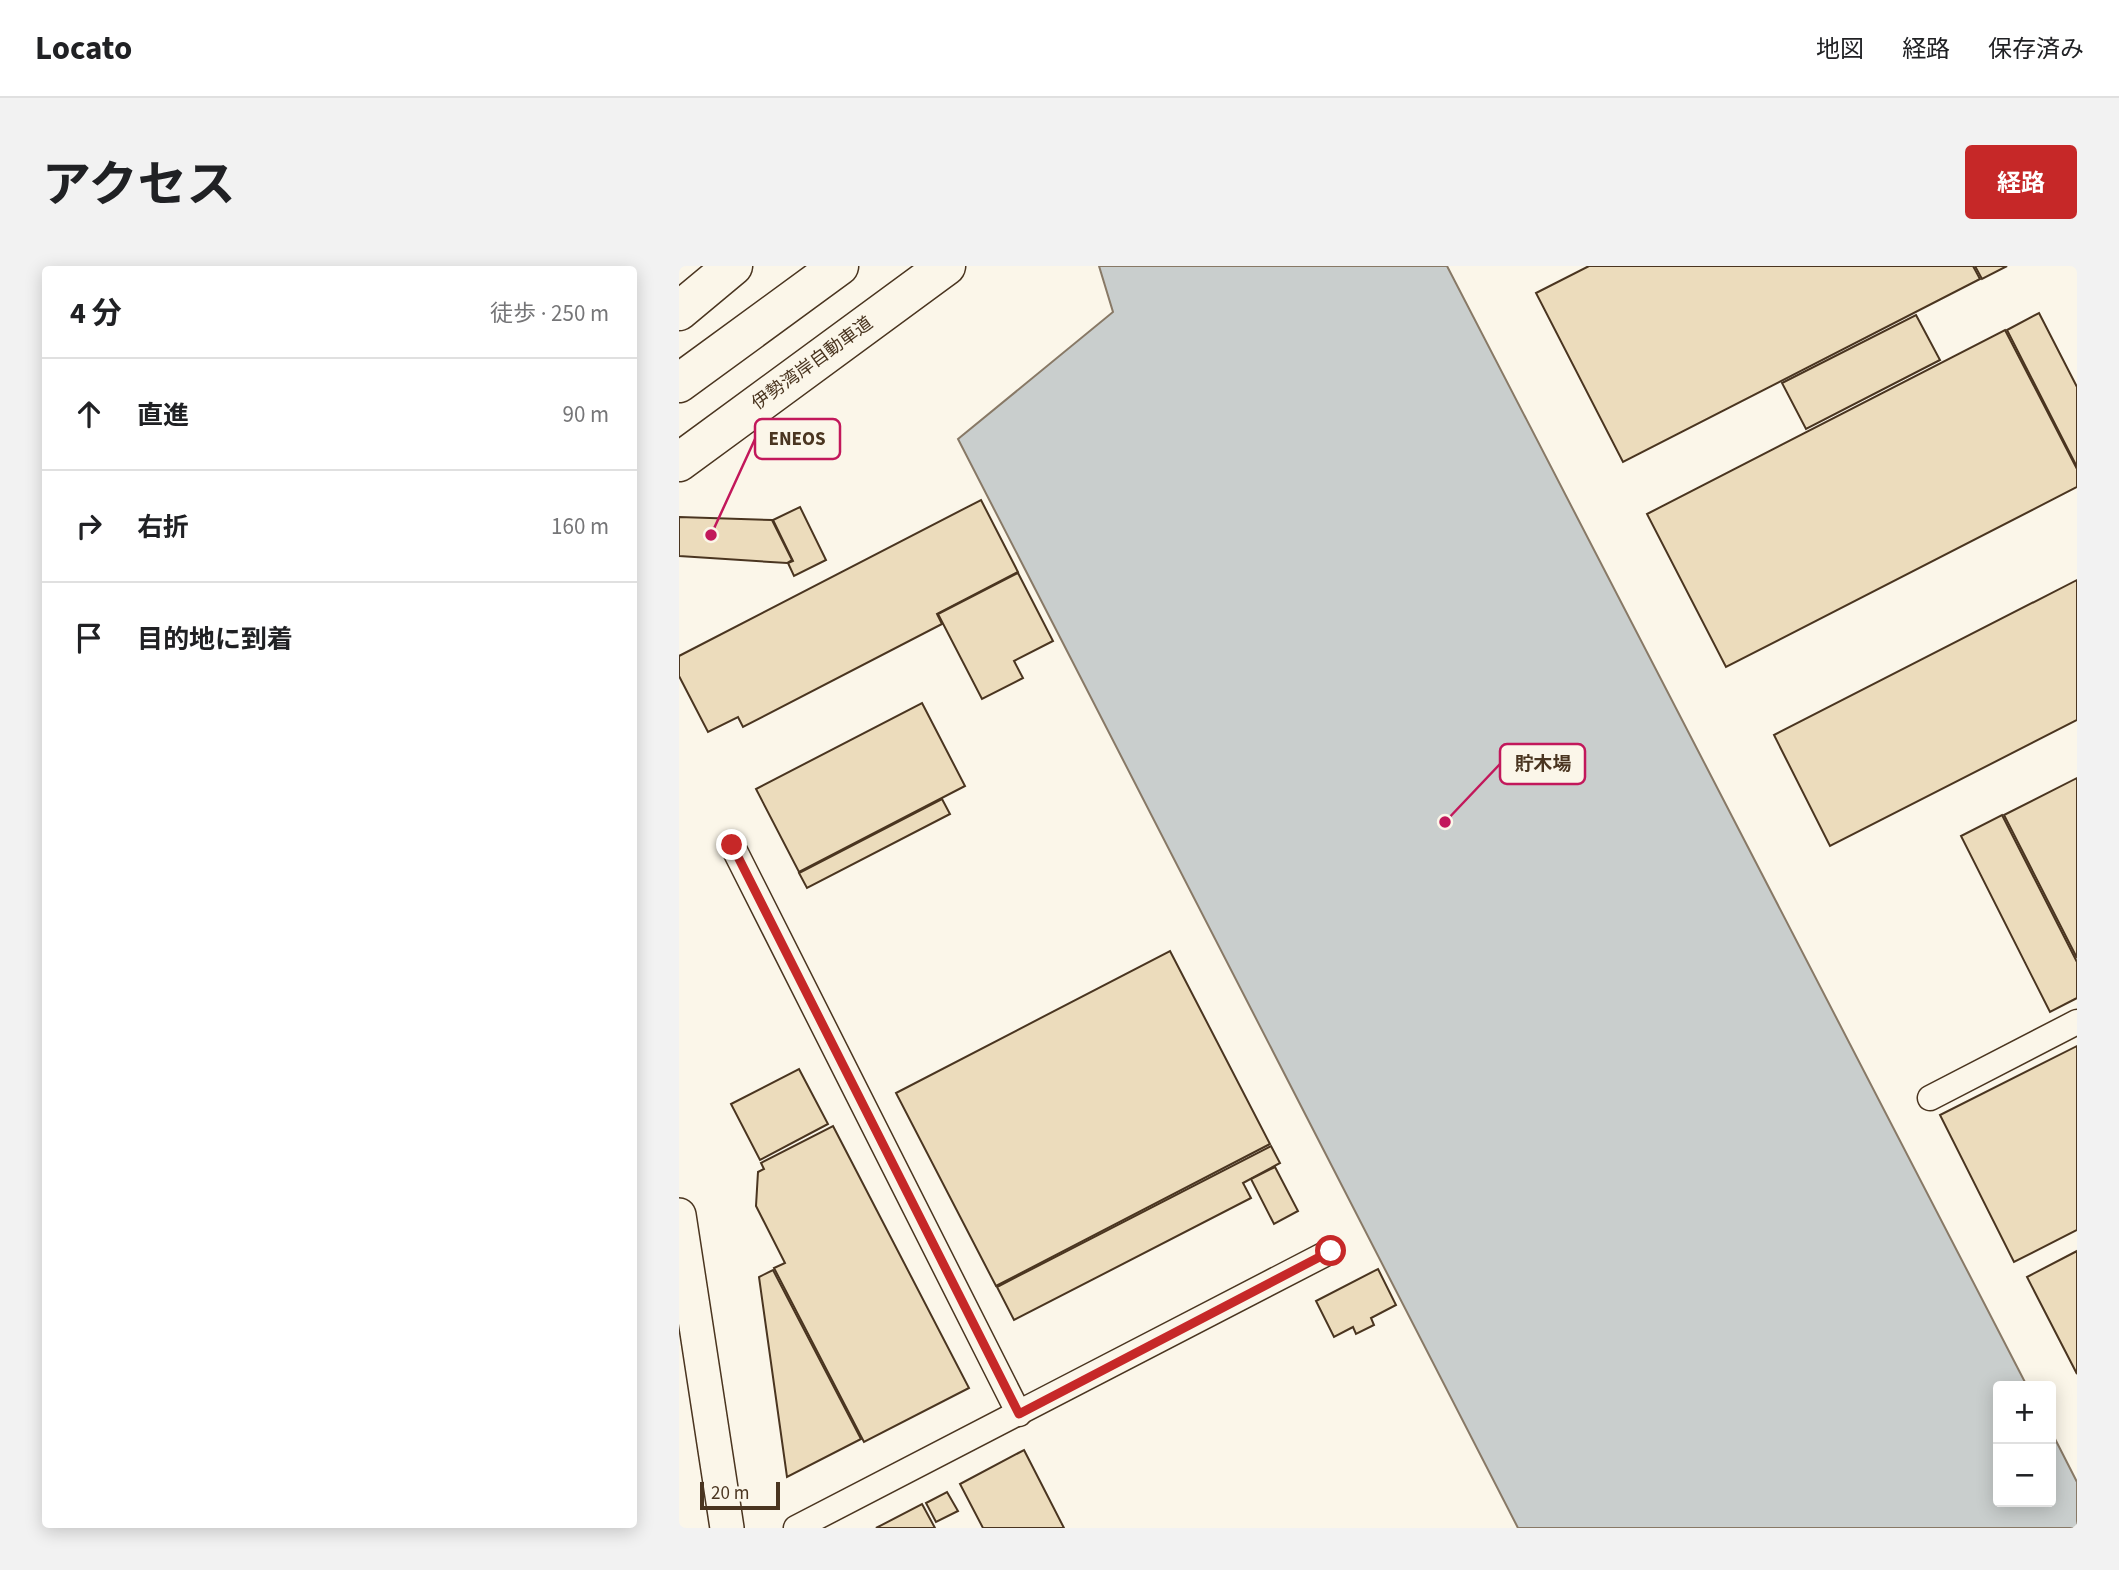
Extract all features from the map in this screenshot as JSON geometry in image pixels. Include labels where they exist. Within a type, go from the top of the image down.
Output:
[{"type":"main road","points":[[679,311],[733,266]]},
{"type":"main road","points":[[679,383],[839,266]]},
{"type":"main road","name":"伊勢湾岸自動車道","points":[[679,462],[946,266]]},
{"type":"street","points":[[732,845],[1019,1414]]},
{"type":"street","points":[[1930,1098],[2077,1022]]},
{"type":"street","points":[[679,1215],[727,1528]]},
{"type":"street","points":[[796,1528],[1331,1251]]},
{"type":"shaded area","points":[[1099,266],[1447,266],[2024,1381],[1993,1381],[1993,1507],[2056,1507],[2056,1441],[2077,1482],[2077,1528],[1518,1528],[958,439],[1113,312]]},
{"type":"building","points":[[1589,266],[1973,266],[1980,279],[1623,462],[1536,293]]},
{"type":"building","points":[[1975,266],[2007,266],[1982,279]]},
{"type":"building","points":[[2039,313],[2077,387],[2077,467],[2007,330]]},
{"type":"building","points":[[1916,315],[1940,360],[1806,429],[1782,383]]},
{"type":"building","points":[[2005,330],[2077,469],[2077,487],[1726,667],[1647,514]]},
{"type":"building","points":[[981,500],[1018,572],[937,614],[942,624],[743,727],[738,717],[708,732],[679,676],[679,656]]},
{"type":"building","points":[[800,507],[826,560],[794,576],[788,563],[793,561],[773,520]]},
{"type":"building","points":[[679,517],[772,520],[792,560],[787,563],[679,556]]},
{"type":"building","points":[[1018,573],[1053,641],[1014,661],[1023,678],[982,699],[938,614]]},
{"type":"building","points":[[2077,580],[2077,720],[1830,846],[1774,735]]},
{"type":"building","points":[[922,703],[965,786],[799,872],[756,789]]},
{"type":"building","points":[[2077,778],[2077,958],[2004,815]]},
{"type":"building","points":[[942,799],[950,814],[807,888],[799,873]]},
{"type":"building","points":[[2002,815],[2077,962],[2077,998],[2050,1012],[1961,836]]},
{"type":"building","points":[[1170,951],[1270,1144],[996,1286],[896,1093]]},
{"type":"building","points":[[2077,1046],[2077,1230],[2014,1262],[1940,1115]]},
{"type":"building","points":[[799,1069],[828,1124],[760,1160],[731,1104]]},
{"type":"building","points":[[833,1126],[969,1388],[864,1442],[774,1268],[785,1263],[756,1206],[758,1172],[764,1169],[761,1163]]},
{"type":"building","points":[[1271,1146],[1280,1163],[1243,1183],[1251,1198],[1014,1320],[997,1287]]},
{"type":"building","points":[[1275,1167],[1298,1211],[1274,1224],[1251,1179]]},
{"type":"building","points":[[2077,1251],[2077,1374],[2027,1277]]},
{"type":"building","points":[[1378,1269],[1396,1305],[1371,1318],[1374,1325],[1356,1334],[1353,1327],[1334,1337],[1316,1301]]},
{"type":"building","points":[[773,1270],[861,1439],[787,1477],[759,1277]]},
{"type":"building","points":[[1024,1450],[1064,1528],[983,1528],[960,1484]]},
{"type":"building","points":[[947,1492],[958,1511],[936,1522],[926,1503]]},
{"type":"building","points":[[922,1504],[935,1528],[876,1528]]},
{"type":"place","name":"ENEOS","points":[[711,535]]},
{"type":"place","name":"貯木場","points":[[1445,822]]},
{"type":"route","points":[[732,845],[1019,1414],[1331,1251]]}]
